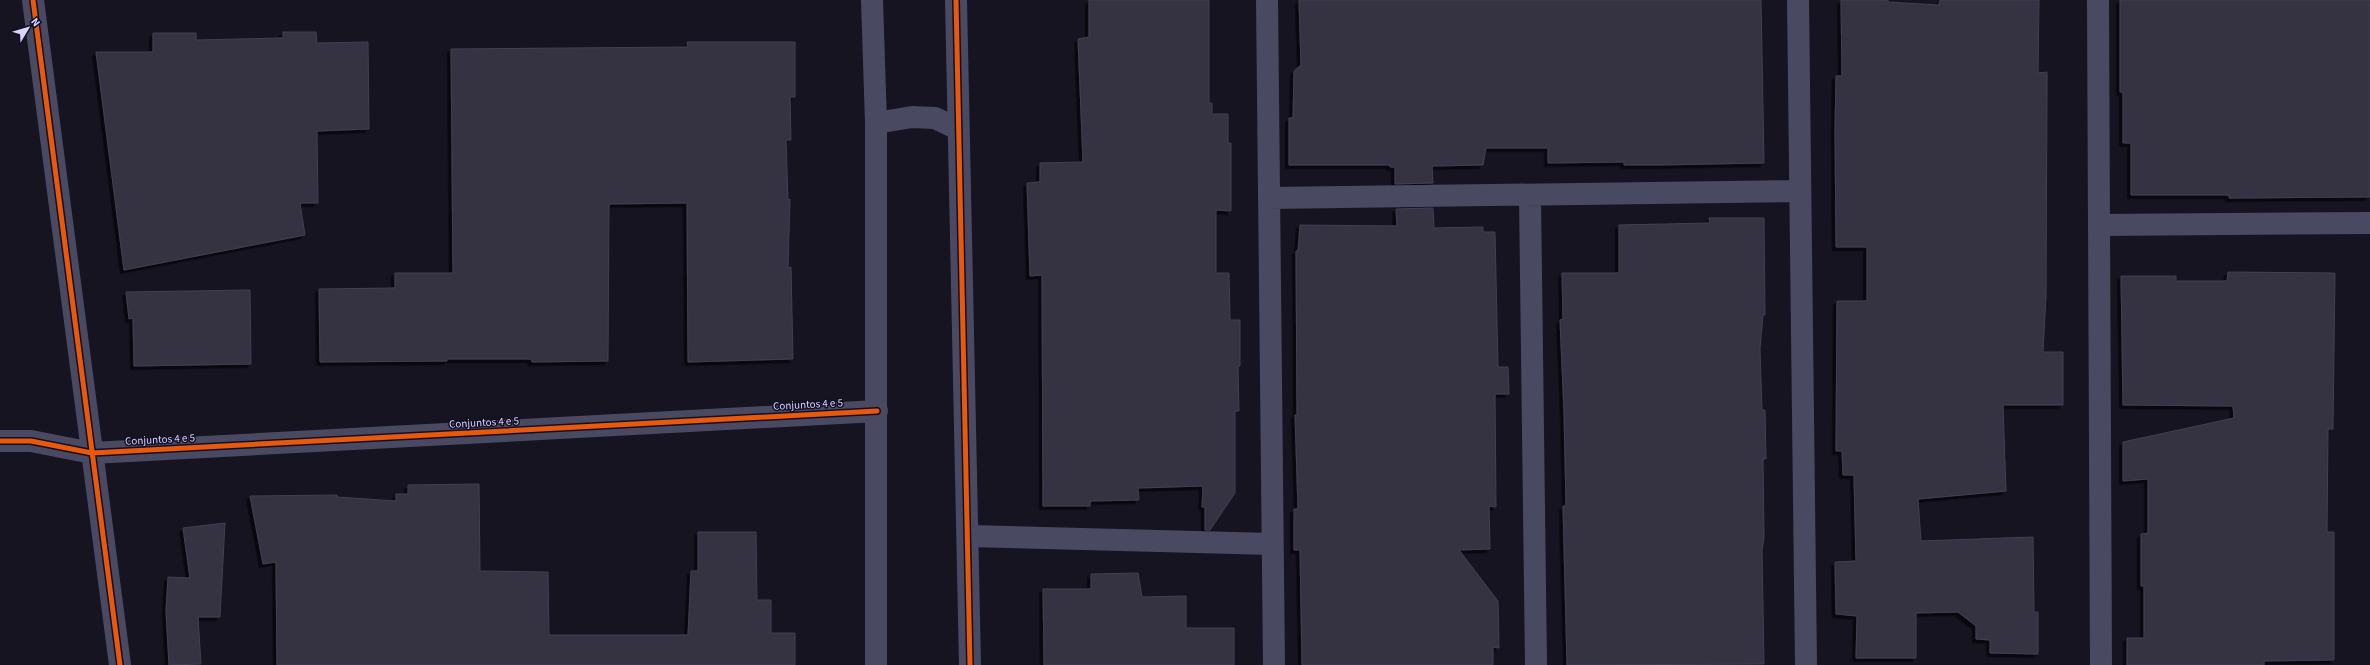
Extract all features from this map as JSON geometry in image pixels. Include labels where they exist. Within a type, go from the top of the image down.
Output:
[{"type":"street","points":[[34,0],[120,665]]},
{"type":"street","points":[[872,0],[876,123],[876,665]]},
{"type":"street","points":[[956,0],[969,536],[970,665]]},
{"type":"street","points":[[1267,0],[1274,665]]},
{"type":"street","points":[[1798,0],[1799,191],[1806,665]]},
{"type":"street","points":[[2098,0],[2101,224],[2101,665]]},
{"type":"street","points":[[876,123],[920,117],[934,118],[958,129]]},
{"type":"street","points":[[1269,198],[1530,196],[1799,191]]},
{"type":"street","points":[[1530,196],[1536,665]]},
{"type":"street","points":[[2101,224],[2370,223]]},
{"type":"street","name":"Conjuntos 4 e 5","points":[[0,440],[31,441],[92,453],[877,411]]},
{"type":"street","points":[[969,536],[1272,544]]},
{"type":"building","points":[[1089,0],[1209,0],[1209,103],[1212,103],[1212,114],[1228,114],[1228,143],[1231,143],[1231,211],[1216,210],[1216,273],[1229,273],[1230,320],[1240,320],[1240,366],[1238,366],[1239,411],[1235,411],[1235,493],[1210,530],[1205,530],[1205,507],[1202,507],[1203,486],[1138,488],[1139,500],[1090,501],[1090,506],[1043,506],[1042,275],[1030,276],[1027,183],[1040,182],[1040,163],[1083,162],[1078,39],[1089,37]]},
{"type":"building","points":[[1299,0],[1761,0],[1764,163],[1624,165],[1624,162],[1548,163],[1548,148],[1486,148],[1483,165],[1432,166],[1433,183],[1395,184],[1395,167],[1390,167],[1390,165],[1289,165],[1289,118],[1293,118],[1294,71],[1301,65]]},
{"type":"building","points":[[1841,0],[1888,0],[1888,2],[1939,5],[1940,0],[2039,0],[2038,73],[2047,72],[2046,296],[2043,352],[2063,352],[2063,405],[2003,405],[2006,491],[1918,499],[1921,541],[2033,537],[2034,612],[2038,612],[2038,654],[1990,653],[1990,640],[1976,639],[1976,626],[1958,612],[1916,613],[1916,658],[1856,658],[1857,616],[1836,614],[1835,562],[1856,561],[1854,475],[1843,475],[1842,451],[1836,451],[1837,301],[1867,301],[1867,247],[1836,247],[1836,76],[1842,76]]},
{"type":"building","points":[[2120,0],[2370,0],[2370,197],[2229,198],[2229,195],[2131,195],[2131,143],[2123,143],[2123,92],[2120,92]]},
{"type":"building","points":[[283,32],[316,32],[317,43],[368,42],[369,129],[317,131],[318,203],[300,203],[305,235],[124,270],[96,52],[153,52],[153,33],[196,33],[196,40],[283,38]]},
{"type":"building","points":[[687,42],[795,42],[795,97],[790,97],[791,140],[786,140],[788,200],[790,199],[788,268],[791,267],[793,359],[688,362],[687,203],[609,204],[608,361],[532,362],[531,359],[447,359],[447,361],[320,362],[319,289],[395,288],[395,273],[453,273],[451,49],[688,47]]},
{"type":"building","points":[[1433,208],[1434,228],[1483,227],[1483,232],[1495,232],[1498,367],[1508,367],[1509,394],[1495,394],[1496,507],[1489,506],[1490,549],[1459,550],[1498,601],[1499,648],[1493,647],[1493,665],[1302,665],[1300,550],[1294,550],[1294,509],[1298,509],[1295,415],[1297,415],[1296,251],[1298,251],[1300,225],[1397,226],[1396,209]]},
{"type":"building","points":[[1709,218],[1764,218],[1765,315],[1763,315],[1760,349],[1762,410],[1765,410],[1766,459],[1763,459],[1764,537],[1762,551],[1764,664],[1567,665],[1563,506],[1566,506],[1560,320],[1563,319],[1562,273],[1619,273],[1619,225],[1710,223]]},
{"type":"building","points":[[2228,272],[2335,273],[2333,429],[2328,429],[2327,532],[2334,532],[2334,660],[2264,661],[2264,665],[2127,665],[2127,638],[2144,638],[2144,586],[2141,586],[2141,534],[2148,533],[2148,479],[2123,481],[2123,442],[2234,418],[2233,406],[2123,405],[2121,276],[2176,276],[2176,281],[2227,281]]},
{"type":"building","points":[[250,290],[251,364],[134,366],[133,318],[129,319],[126,292]]},
{"type":"building","points":[[479,484],[480,571],[548,572],[549,635],[688,635],[691,571],[698,571],[698,532],[756,532],[757,600],[771,600],[771,633],[795,633],[795,665],[277,665],[276,562],[263,564],[250,496],[337,495],[337,497],[396,501],[396,494],[408,494],[408,485]]},
{"type":"building","points":[[225,523],[220,617],[198,617],[201,664],[169,665],[166,611],[168,577],[190,578],[183,528]]},
{"type":"building","points":[[1138,573],[1142,597],[1186,596],[1186,628],[1234,628],[1234,665],[1044,665],[1043,589],[1091,589],[1091,574]]},
{"type":"cycle path","points":[[33,0],[120,665]]},
{"type":"cycle path","points":[[956,0],[970,665]]},
{"type":"cycle path","points":[[0,441],[31,441],[92,453],[877,411]]}]
